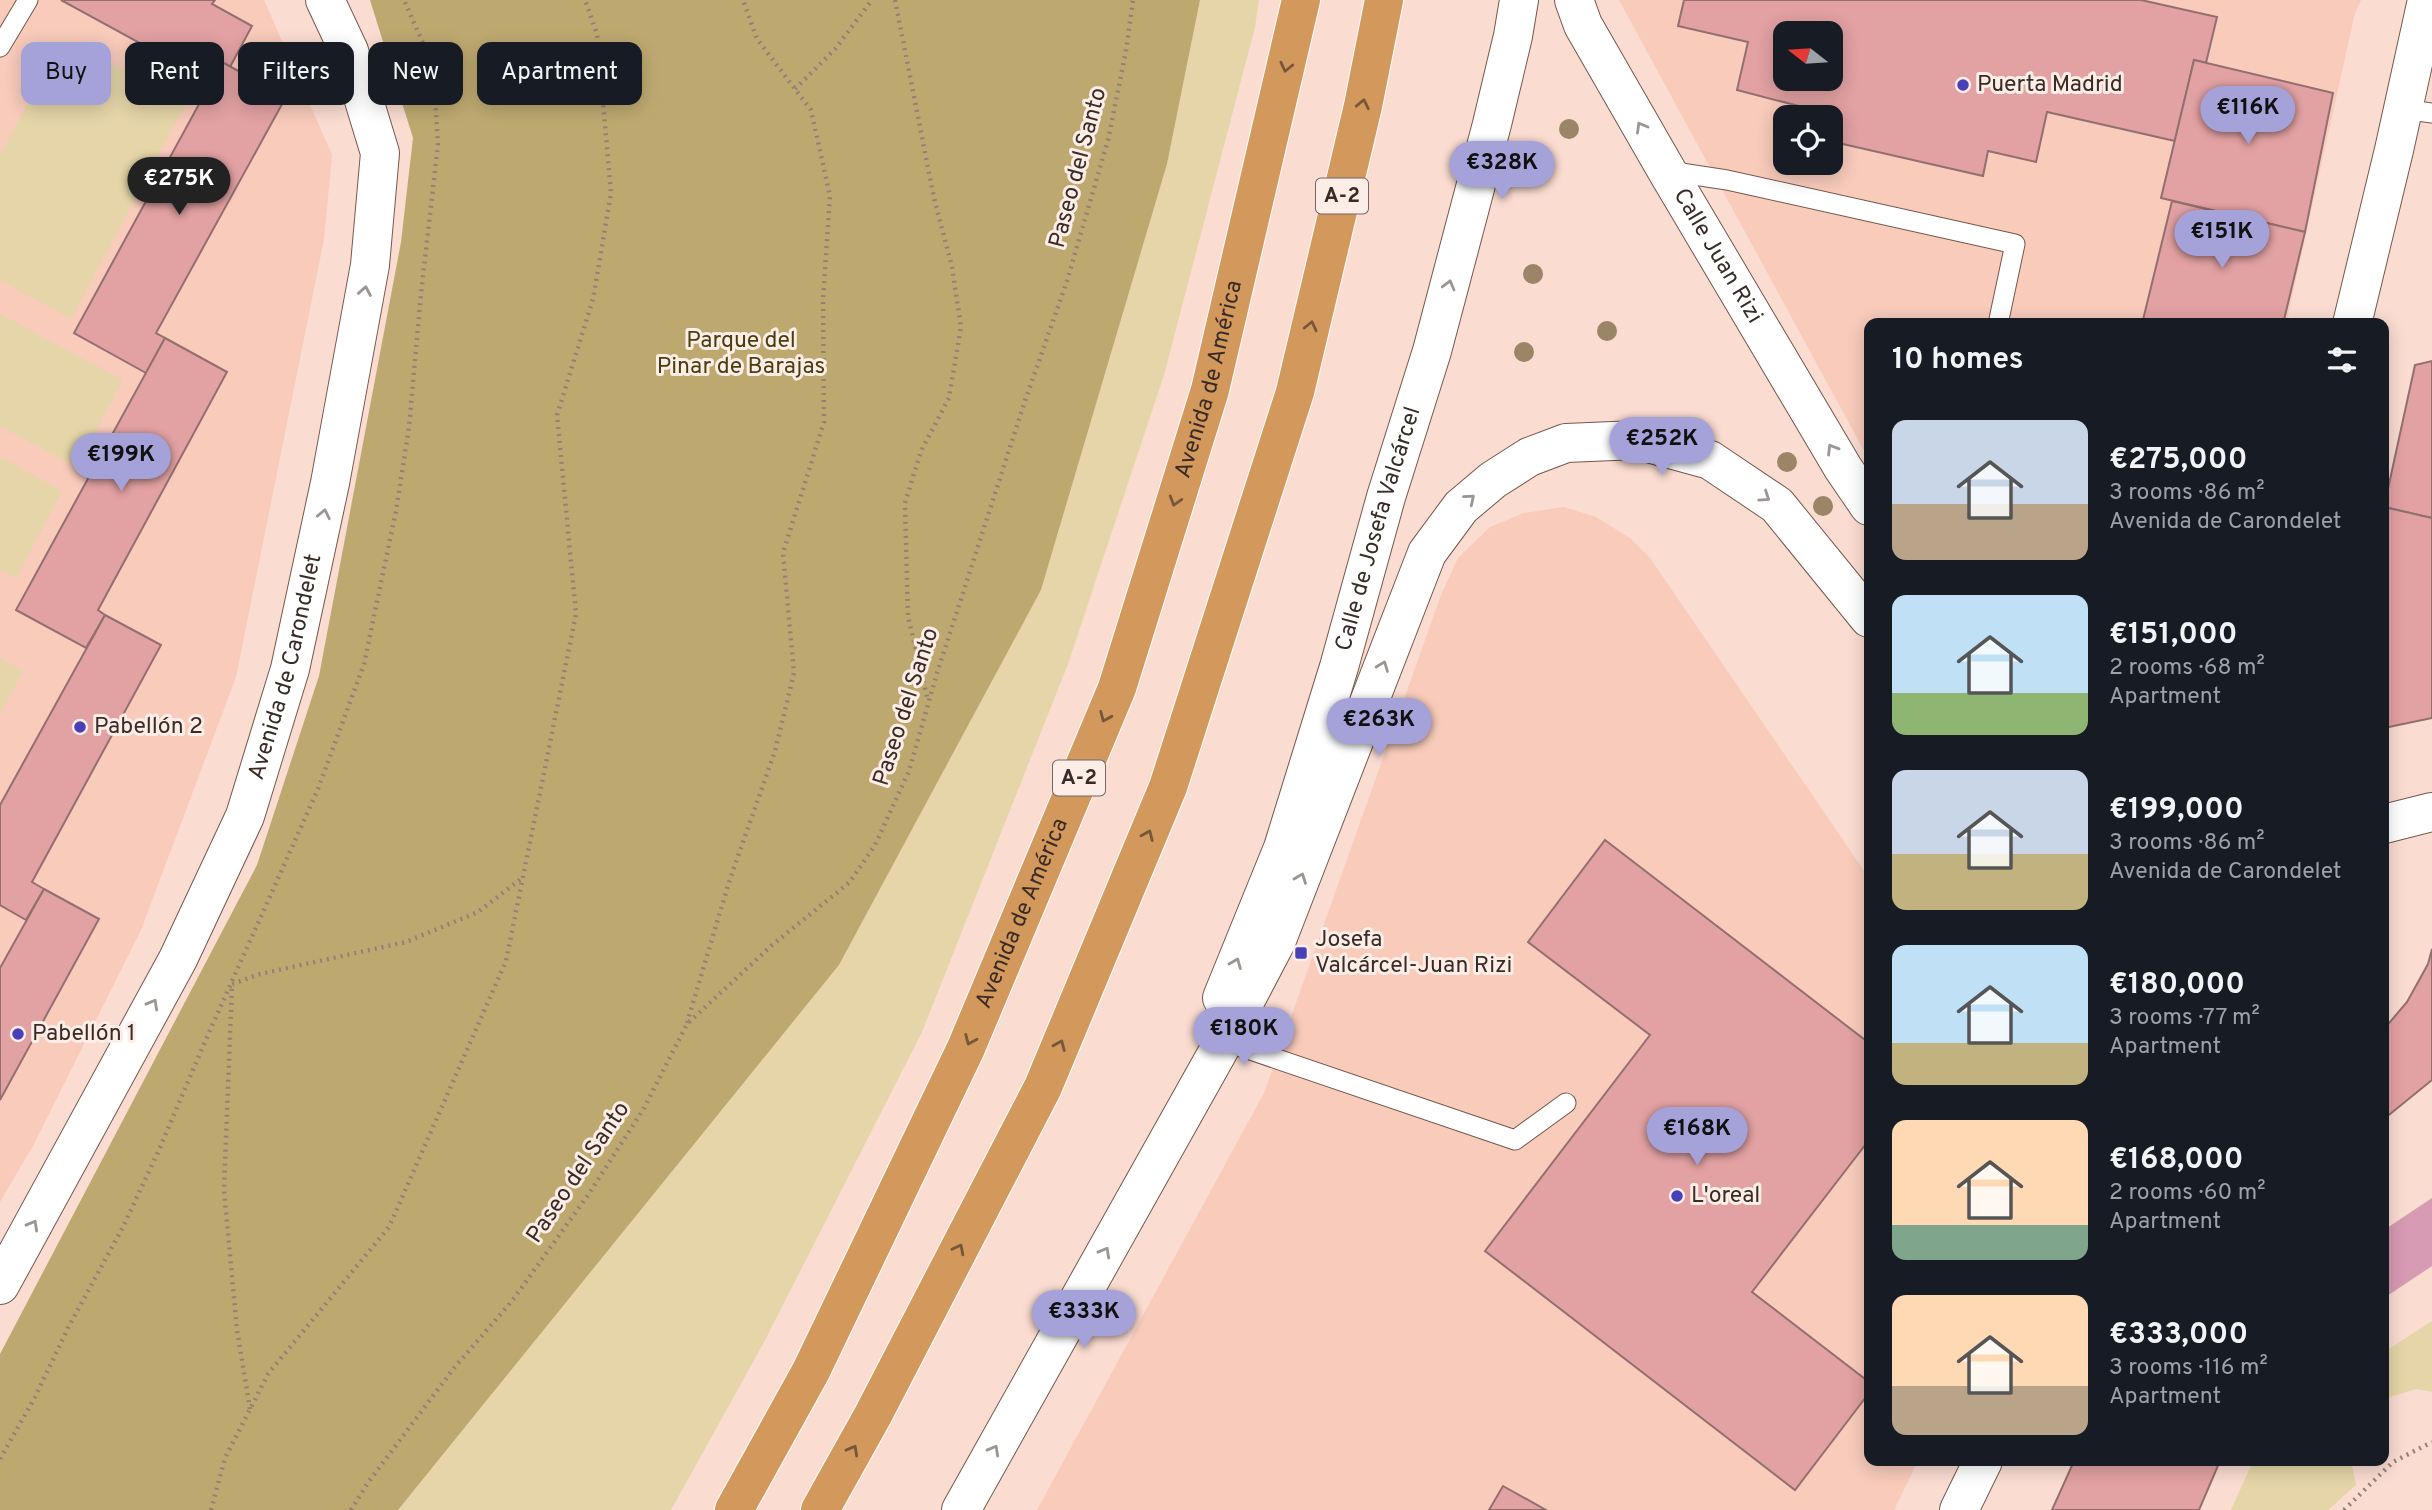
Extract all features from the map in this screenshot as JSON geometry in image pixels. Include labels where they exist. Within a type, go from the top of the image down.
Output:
[{"type":"highway","name":"Avenida de América","points":[[734,1510],[811,1371],[966,1048],[1117,688],[1210,390],[1301,0]]},
{"type":"highway","name":"A-2","points":[[820,1510],[873,1415],[1043,1087],[1168,787],[1295,392],[1363,106],[1384,0]]},
{"type":"street","name":"Avenida de Carondelet","points":[[0,1285],[178,959],[245,816],[290,669],[330,483],[370,265],[380,153],[349,51],[325,0]]},
{"type":"street","name":"Calle de Josefa Valcárcel","points":[[1155,1162],[1283,848],[1339,667],[1386,497],[1432,351],[1492,124],[1519,0]]},
{"type":"street","name":"Calle Juan Rizi","points":[[1574,0],[1583,24],[1667,171],[1843,468],[1864,499]]},
{"type":"street","points":[[2354,318],[2417,111],[2427,0]]},
{"type":"street","name":"Calle de Josefa Valcárcel","points":[[961,1510],[1224,1041],[1276,942],[1427,553],[1461,507],[1493,480],[1529,457],[1566,443],[1637,440],[1710,460],[1777,505],[1864,612]]},
{"type":"street","points":[[2389,823],[2432,812]]},
{"type":"street","points":[[1959,1510],[1981,1466]]},
{"type":"lane","points":[[0,47],[28,0]]},
{"type":"lane","points":[[1667,171],[1727,180],[2015,244],[1998,318]]},
{"type":"lane","points":[[1224,1041],[1515,1140],[1566,1103]]},
{"type":"path","points":[[211,1510],[225,1458],[268,1374],[389,1227],[506,961],[576,614],[557,415],[593,299],[611,193],[597,34],[584,0]]},
{"type":"path","points":[[687,1024],[729,882],[775,751],[794,673],[783,553],[824,422],[823,300],[830,196],[811,110],[757,39],[743,0]]},
{"type":"path","points":[[795,89],[835,49],[872,0]]},
{"type":"path","points":[[895,0],[934,198],[952,267],[961,327],[949,398],[921,451],[905,503],[908,617],[928,702]]},
{"type":"path","name":"Paseo del Santo","points":[[351,1510],[366,1483],[454,1368],[512,1301],[588,1195],[643,1110],[687,1024],[771,946],[850,882],[875,845],[909,771],[928,702],[1025,401],[1067,281],[1108,140],[1133,0]]},
{"type":"path","points":[[250,1410],[237,1330],[223,1191],[232,984],[260,974],[406,942],[478,912],[523,877]]},
{"type":"path","points":[[2389,1466],[2432,1442]]},
{"type":"path","points":[[2344,1510],[2389,1466]]},
{"type":"shaded area","points":[[0,0],[264,0],[282,42],[238,42],[238,105],[310,105],[332,155],[324,239],[236,677],[141,930],[34,1144],[0,1202]]},
{"type":"shaded area","points":[[1200,0],[1259,0],[1255,27],[1164,375],[1068,664],[922,1032],[763,1344],[671,1510],[398,1510],[839,965],[1041,590],[1167,164]]},
{"type":"shaded area","points":[[1619,0],[2361,0],[2355,13],[2287,318],[1864,318],[1864,451]]},
{"type":"shaded area","points":[[111,63],[125,71],[125,105],[185,105],[71,319],[0,280],[0,155],[27,105],[111,105]]},
{"type":"shaded area","points":[[0,314],[123,380],[76,467],[0,426]]},
{"type":"shaded area","points":[[0,457],[62,491],[16,578],[0,569]]},
{"type":"shaded area","points":[[1564,507],[1596,517],[1630,538],[1650,558],[1864,871],[1864,1466],[1916,1466],[1894,1510],[1037,1510],[1264,1093],[1441,595],[1458,558],[1490,527],[1524,513]]},
{"type":"shaded area","points":[[0,658],[23,671],[0,713]]},
{"type":"shaded area","points":[[2432,1198],[2432,1266],[2389,1295],[2389,1227]]},
{"type":"shaded area","points":[[2432,1321],[2432,1392],[2416,1389],[2389,1397],[2389,1349]]},
{"type":"shaded area","points":[[2251,1466],[2352,1466],[2356,1485],[2328,1510],[2231,1510]]},
{"type":"green space","name":"Parque del Pinar de Barajas","points":[[370,0],[1200,0],[1167,164],[1041,590],[839,965],[398,1510],[0,1510],[0,1354],[257,865],[319,676],[401,242],[413,138],[403,105],[463,105],[463,42],[383,42]]},
{"type":"building","points":[[61,0],[215,0],[212,4],[252,26],[243,42],[238,42],[238,52],[230,67],[224,63],[224,42],[138,42]]},
{"type":"building","name":"Puerta Madrid","points":[[1684,0],[2141,0],[2217,17],[2206,63],[2194,60],[2175,141],[2047,112],[2036,162],[1988,151],[1983,176],[1843,144],[1843,105],[1795,105],[1737,90],[1748,42],[1678,26]]},
{"type":"building","points":[[2194,60],[2333,93],[2305,232],[2161,198]]},
{"type":"building","points":[[224,63],[238,71],[238,105],[282,105],[156,333],[165,338],[146,373],[74,333],[199,105],[224,105]]},
{"type":"building","points":[[2172,201],[2305,232],[2284,318],[2143,318]]},
{"type":"building","points":[[165,338],[227,372],[98,610],[105,615],[86,648],[16,610]]},
{"type":"building","points":[[2432,361],[2432,518],[2389,508],[2389,484],[2415,365]]},
{"type":"building","points":[[2389,508],[2432,518],[2432,718],[2389,727]]},
{"type":"building","name":"Pabellón 2","points":[[105,615],[161,645],[32,882],[44,889],[26,920],[0,905],[0,805]]},
{"type":"building","name":"L'oreal","points":[[1605,840],[1864,1039],[1864,1146],[1752,1292],[1864,1378],[1864,1400],[1795,1490],[1485,1251],[1650,1035],[1528,942]]},
{"type":"building","name":"Pabellón 1","points":[[44,889],[99,919],[0,1100],[0,968]]},
{"type":"building","points":[[2432,949],[2432,1080],[2389,1115],[2389,1023],[2407,1002],[2428,964]]},
{"type":"building","points":[[2072,1466],[2218,1466],[2199,1510],[2052,1510]]},
{"type":"building","points":[[1503,1486],[1546,1510],[1489,1510]]},
{"type":"place","name":"Puerta Madrid","points":[[1963,85]]},
{"type":"place","name":"Pabellón 2","points":[[80,727]]},
{"type":"place","name":"Josefa Valcárcel-Juan Rizi","points":[[1301,953]]},
{"type":"place","name":"Pabellón 1","points":[[18,1034]]},
{"type":"place","name":"L'oreal","points":[[1677,1196]]}]
